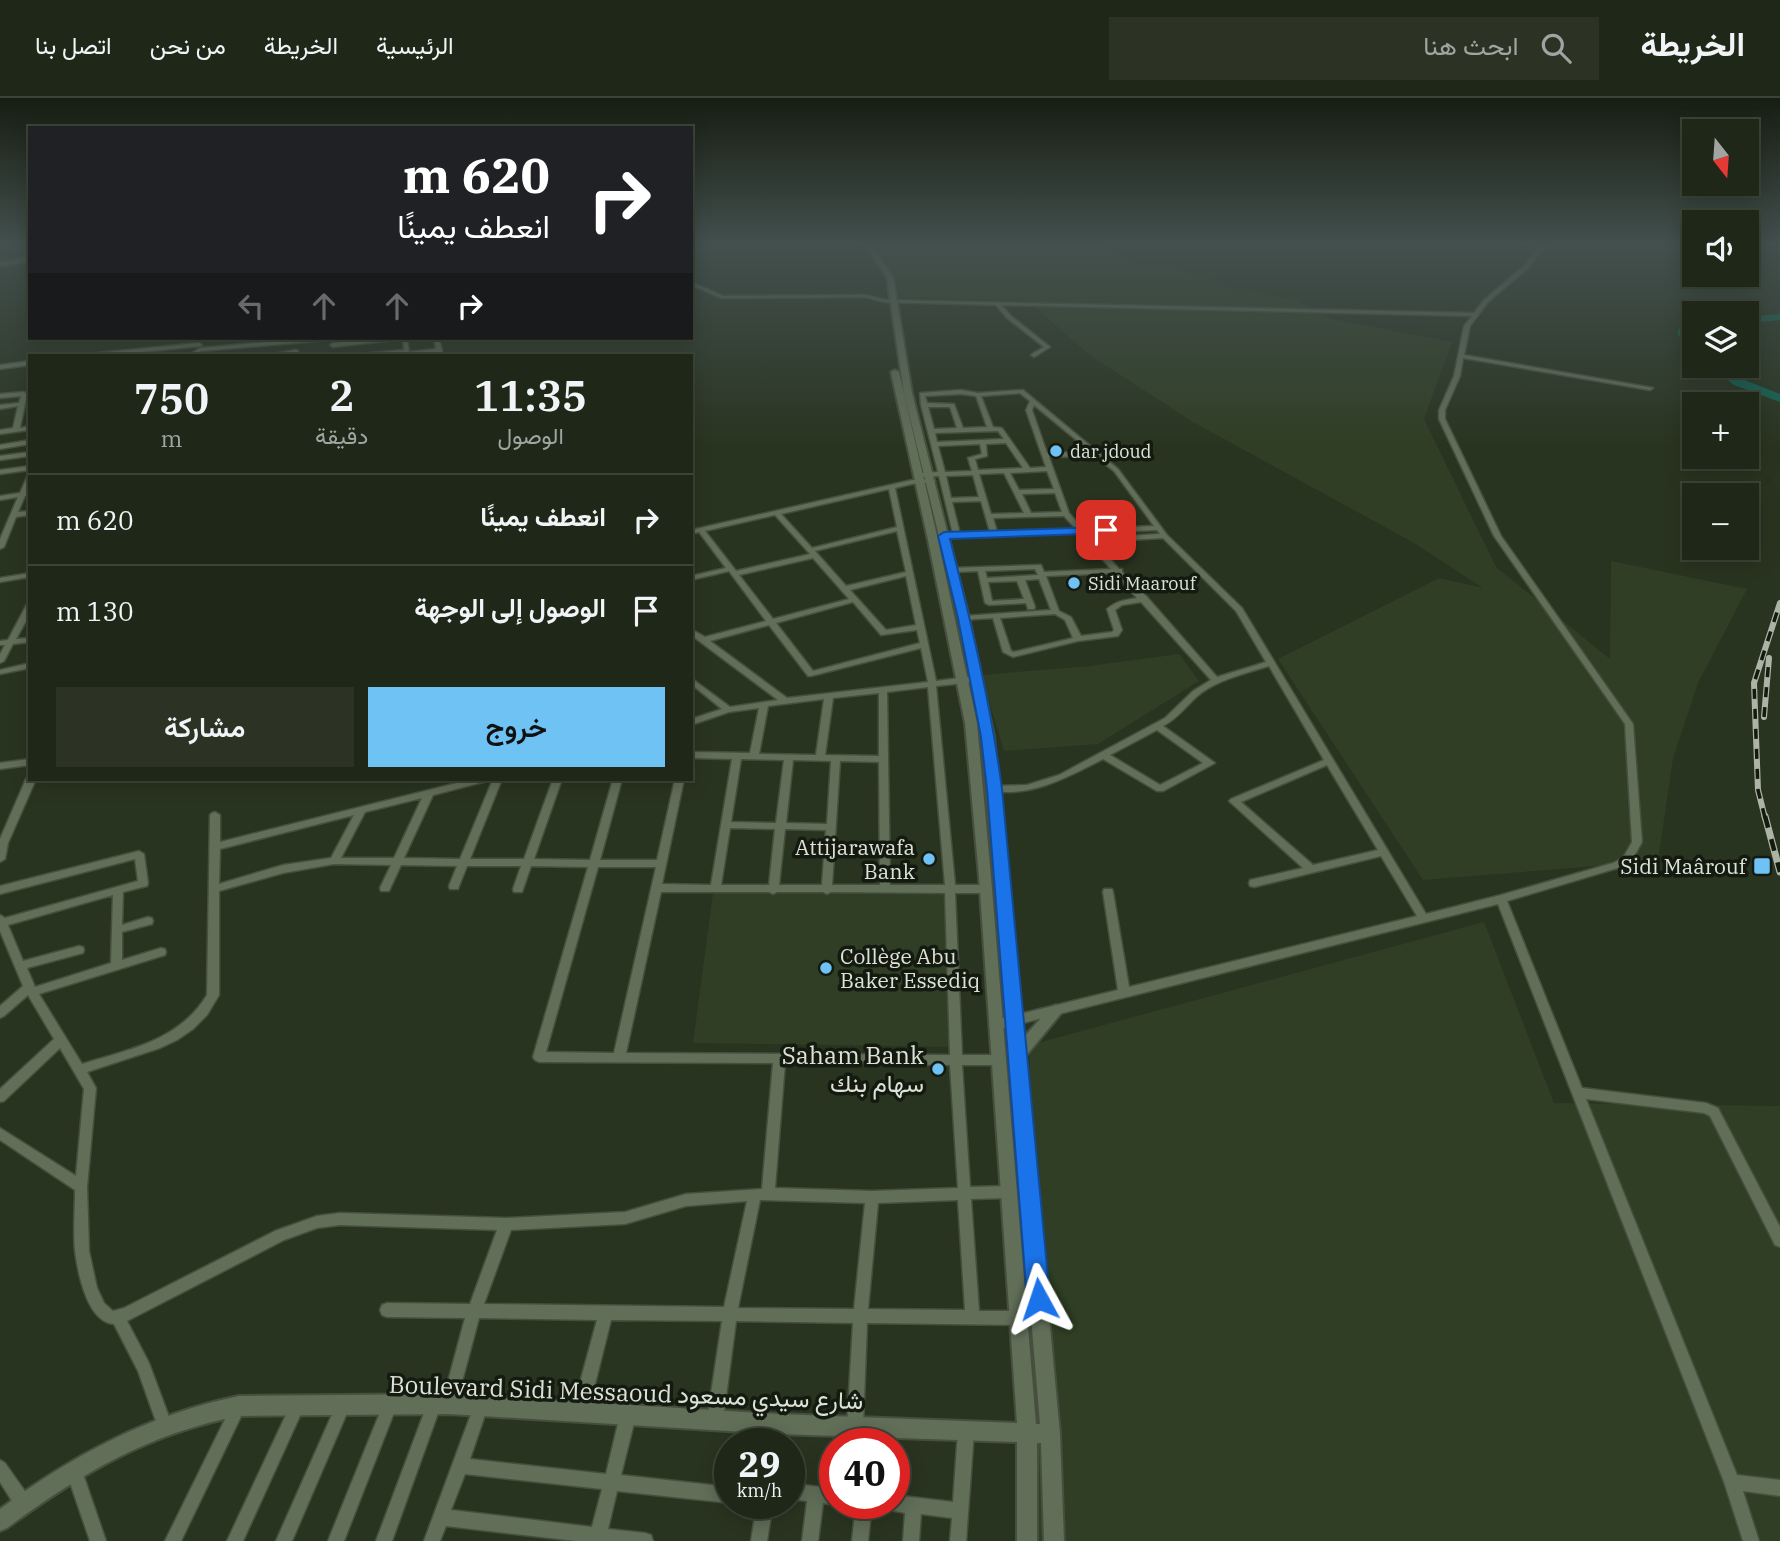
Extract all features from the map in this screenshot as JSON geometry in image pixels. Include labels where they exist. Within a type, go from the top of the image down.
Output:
[{"type":"street","points":[[890,311],[922,449],[925,478],[941,539],[968,679],[988,737],[995,789],[1050,1433],[1054,1541]]},
{"type":"street","points":[[1004,311],[1047,347],[1034,355]]},
{"type":"street","points":[[1316,311],[1475,315]]},
{"type":"street","points":[[995,1025],[1501,899],[1617,864],[1627,860],[1634,852],[1638,828],[1632,733],[1623,714],[1498,536],[1442,419],[1442,410],[1462,356],[1467,326],[1480,311]]},
{"type":"street","points":[[107,354],[200,344],[309,340]]},
{"type":"street","points":[[331,340],[332,354]]},
{"type":"street","points":[[333,345],[384,340]]},
{"type":"street","points":[[401,354],[407,351],[404,340]]},
{"type":"street","points":[[296,354],[298,341]]},
{"type":"street","points":[[401,354],[440,353]]},
{"type":"street","points":[[1462,356],[1650,388]]},
{"type":"street","points":[[892,359],[912,449],[925,478]]},
{"type":"street","points":[[0,367],[28,363]]},
{"type":"street","points":[[957,535],[951,500],[922,394],[961,392],[978,395],[1020,391],[1118,472],[1162,532],[1239,610],[1423,917]]},
{"type":"street","points":[[0,396],[23,393],[16,430]]},
{"type":"street","points":[[978,395],[991,429]]},
{"type":"street","points":[[1033,400],[1030,410],[1066,514],[1216,681]]},
{"type":"street","points":[[0,407],[22,404]]},
{"type":"street","points":[[925,405],[952,405],[961,430]]},
{"type":"street","points":[[0,432],[28,428]]},
{"type":"street","points":[[932,431],[1000,429],[1027,469]]},
{"type":"street","points":[[935,444],[1009,440]]},
{"type":"street","points":[[0,447],[28,442]]},
{"type":"street","points":[[983,442],[985,455],[971,458],[994,534]]},
{"type":"street","points":[[912,449],[922,449]]},
{"type":"street","points":[[0,458],[28,454]]},
{"type":"street","points":[[1045,456],[1098,454]]},
{"type":"street","points":[[0,472],[28,468]]},
{"type":"street","points":[[693,532],[943,474],[1049,468]]},
{"type":"street","points":[[1006,471],[1015,492],[1023,499],[1028,515]]},
{"type":"street","points":[[892,487],[932,683],[950,889],[956,1060],[972,1316]]},
{"type":"street","points":[[1015,492],[1058,491]]},
{"type":"street","points":[[0,498],[26,494]]},
{"type":"street","points":[[0,547],[26,494]]},
{"type":"street","points":[[951,500],[984,499]]},
{"type":"street","points":[[14,515],[28,513]]},
{"type":"street","points":[[777,513],[885,634],[919,626]]},
{"type":"street","points":[[990,516],[1066,514]]},
{"type":"street","points":[[693,578],[731,572],[900,528]]},
{"type":"street","points":[[701,530],[811,674],[923,645]]},
{"type":"street","points":[[941,539],[957,535],[1080,531],[1162,532]]},
{"type":"street","points":[[1088,540],[1162,532]]},
{"type":"street","points":[[941,539],[953,570],[964,618],[1027,1433],[1027,1541]]},
{"type":"street","points":[[953,570],[1036,567],[1043,576],[1056,612]]},
{"type":"street","points":[[981,569],[989,603],[1029,601]]},
{"type":"street","points":[[984,580],[1119,571]]},
{"type":"street","points":[[844,589],[909,573]]},
{"type":"street","points":[[0,580],[28,575]]},
{"type":"street","points":[[1020,578],[1034,614]]},
{"type":"street","points":[[996,616],[1007,652],[1011,655],[1079,639],[1115,634],[1118,630],[1111,608],[1120,603],[1144,599]]},
{"type":"street","points":[[704,640],[853,600]]},
{"type":"street","points":[[0,661],[28,610]]},
{"type":"street","points":[[964,618],[1056,612],[1066,616],[1079,639]]},
{"type":"street","points":[[693,632],[785,701]]},
{"type":"street","points":[[0,643],[28,640]]},
{"type":"street","points":[[995,789],[1044,784],[1178,714],[1195,693],[1216,681],[1270,663]]},
{"type":"street","points":[[0,672],[28,665]]},
{"type":"street","points":[[693,724],[727,710],[968,679]]},
{"type":"street","points":[[693,682],[727,710]]},
{"type":"street","points":[[883,690],[885,889]]},
{"type":"street","points":[[820,758],[829,696]]},
{"type":"street","points":[[754,756],[764,704]]},
{"type":"street","points":[[1103,755],[1160,789],[1210,763],[1157,726]]},
{"type":"street","points":[[693,755],[884,759]]},
{"type":"street","points":[[715,888],[737,756]]},
{"type":"street","points":[[773,890],[789,757]]},
{"type":"street","points":[[827,890],[836,758]]},
{"type":"street","points":[[1311,869],[1234,801],[1329,761]]},
{"type":"street","points":[[0,766],[28,762]]},
{"type":"street","points":[[0,859],[2,843],[30,781]]},
{"type":"street","points":[[215,847],[476,781]]},
{"type":"street","points":[[454,886],[497,781]]},
{"type":"street","points":[[518,889],[557,781]]},
{"type":"street","points":[[617,781],[538,1054],[541,1058],[998,1060]]},
{"type":"street","points":[[619,1058],[680,781]]},
{"type":"street","points":[[385,888],[429,793]]},
{"type":"street","points":[[334,861],[361,811]]},
{"type":"street","points":[[80,1069],[162,1043],[191,1024],[208,1006],[213,995],[215,815]]},
{"type":"street","points":[[726,825],[831,827]]},
{"type":"street","points":[[1254,883],[1384,852]]},
{"type":"street","points":[[0,890],[139,854],[143,882],[1,921],[31,989],[88,1081],[91,1096],[81,1187],[82,1251],[90,1289],[99,1308],[111,1318],[118,1318],[280,1235],[317,1222],[340,1219],[506,1224],[625,1218],[686,1200],[762,1195],[872,1197],[1008,1192]]},
{"type":"street","points":[[214,889],[283,870],[334,861],[661,864]]},
{"type":"street","points":[[655,888],[986,888]]},
{"type":"street","points":[[116,966],[118,890]]},
{"type":"street","points":[[1108,892],[1124,993]]},
{"type":"street","points":[[1501,899],[1732,1482],[1751,1541]]},
{"type":"street","points":[[117,930],[148,921]]},
{"type":"street","points":[[20,967],[79,950]]},
{"type":"street","points":[[0,1013],[31,989],[161,952]]},
{"type":"street","points":[[1017,1055],[1056,1011]]},
{"type":"street","points":[[0,1097],[61,1040]]},
{"type":"street","points":[[715,1420],[730,1314],[762,1195],[779,1060]]},
{"type":"street","points":[[1578,1093],[1706,1108],[1714,1112],[1780,1241]]},
{"type":"street","points":[[0,1133],[81,1187]]},
{"type":"street","points":[[855,1426],[860,1315],[872,1197]]},
{"type":"street","points":[[384,1541],[442,1404],[506,1224]]},
{"type":"street","points":[[387,1310],[1018,1318]]},
{"type":"street","points":[[580,1412],[606,1313]]},
{"type":"street","points":[[118,1318],[144,1368],[164,1426]]},
{"type":"street","name":"Boulevard Sidi Messaoud شارع سيدي مسعود","points":[[0,1521],[23,1503],[115,1448],[204,1411],[239,1406],[442,1404],[715,1420],[750,1428]]},
{"type":"street","points":[[335,1541],[390,1405]]},
{"type":"street","points":[[173,1541],[239,1406]]},
{"type":"street","points":[[284,1541],[343,1406]]},
{"type":"street","points":[[432,1541],[481,1406]]},
{"type":"street","points":[[235,1541],[298,1407]]},
{"type":"street","points":[[598,1539],[628,1415]]},
{"type":"street","name":"Boulevard Sidi Messaoud شارع سيدي مسعود","points":[[805,1431],[855,1426],[1050,1433]]},
{"type":"street","points":[[958,1541],[967,1431]]},
{"type":"street","points":[[460,1466],[714,1493]]},
{"type":"street","points":[[0,1468],[23,1503]]},
{"type":"street","points":[[74,1471],[99,1541]]},
{"type":"street","points":[[1732,1482],[1780,1488]]},
{"type":"street","points":[[805,1493],[819,1494]]},
{"type":"street","points":[[810,1541],[816,1494]]},
{"type":"street","points":[[910,1505],[959,1511]]},
{"type":"street","points":[[911,1541],[914,1506]]},
{"type":"street","points":[[440,1517],[598,1539],[645,1541]]},
{"type":"street","points":[[759,1541],[762,1519]]},
{"type":"street","points":[[860,1541],[862,1519]]},
{"type":"shaded area","points":[[1040,311],[1317,311],[1331,319],[1452,342],[1424,419],[1496,567],[1610,659],[1611,561],[1747,589],[1698,683],[1673,758],[1658,861],[1423,880],[1278,659],[1439,578],[1483,588],[1414,543],[1193,422],[1088,354]]},
{"type":"shaded area","points":[[1179,654],[1199,681],[1098,744],[1004,751],[981,675],[1089,666]]},
{"type":"shaded area","name":"Collège Abu Baker Essediq","points":[[946,892],[954,1047],[693,1043],[713,893]]},
{"type":"shaded area","points":[[1484,922],[1554,1103],[1780,1106],[1780,1541],[1018,1541],[1030,1045]]},
{"type":"waterway","points":[[1759,319],[1780,317]]},
{"type":"waterway","points":[[1733,378],[1780,398]]},
{"type":"railway","points":[[1765,818],[1758,790],[1754,683],[1780,603]]},
{"type":"railway","points":[[1764,717],[1769,658]]},
{"type":"railway","points":[[1765,816],[1780,872]]},
{"type":"place","name":"dar jdoud","points":[[1056,451]]},
{"type":"place","name":"Sidi Maarouf","points":[[1074,583]]},
{"type":"place","name":"Attijarawafa Bank","points":[[929,859]]},
{"type":"place","name":"Sidi Maârouf","points":[[1762,866]]},
{"type":"place","name":"Collège Abu Baker Essediq","points":[[826,968]]},
{"type":"place","name":"Saham Bank سهام بنك","points":[[938,1069]]},
{"type":"route","points":[[1039,1299],[995,789],[988,737],[944,536],[1106,530]]}]
